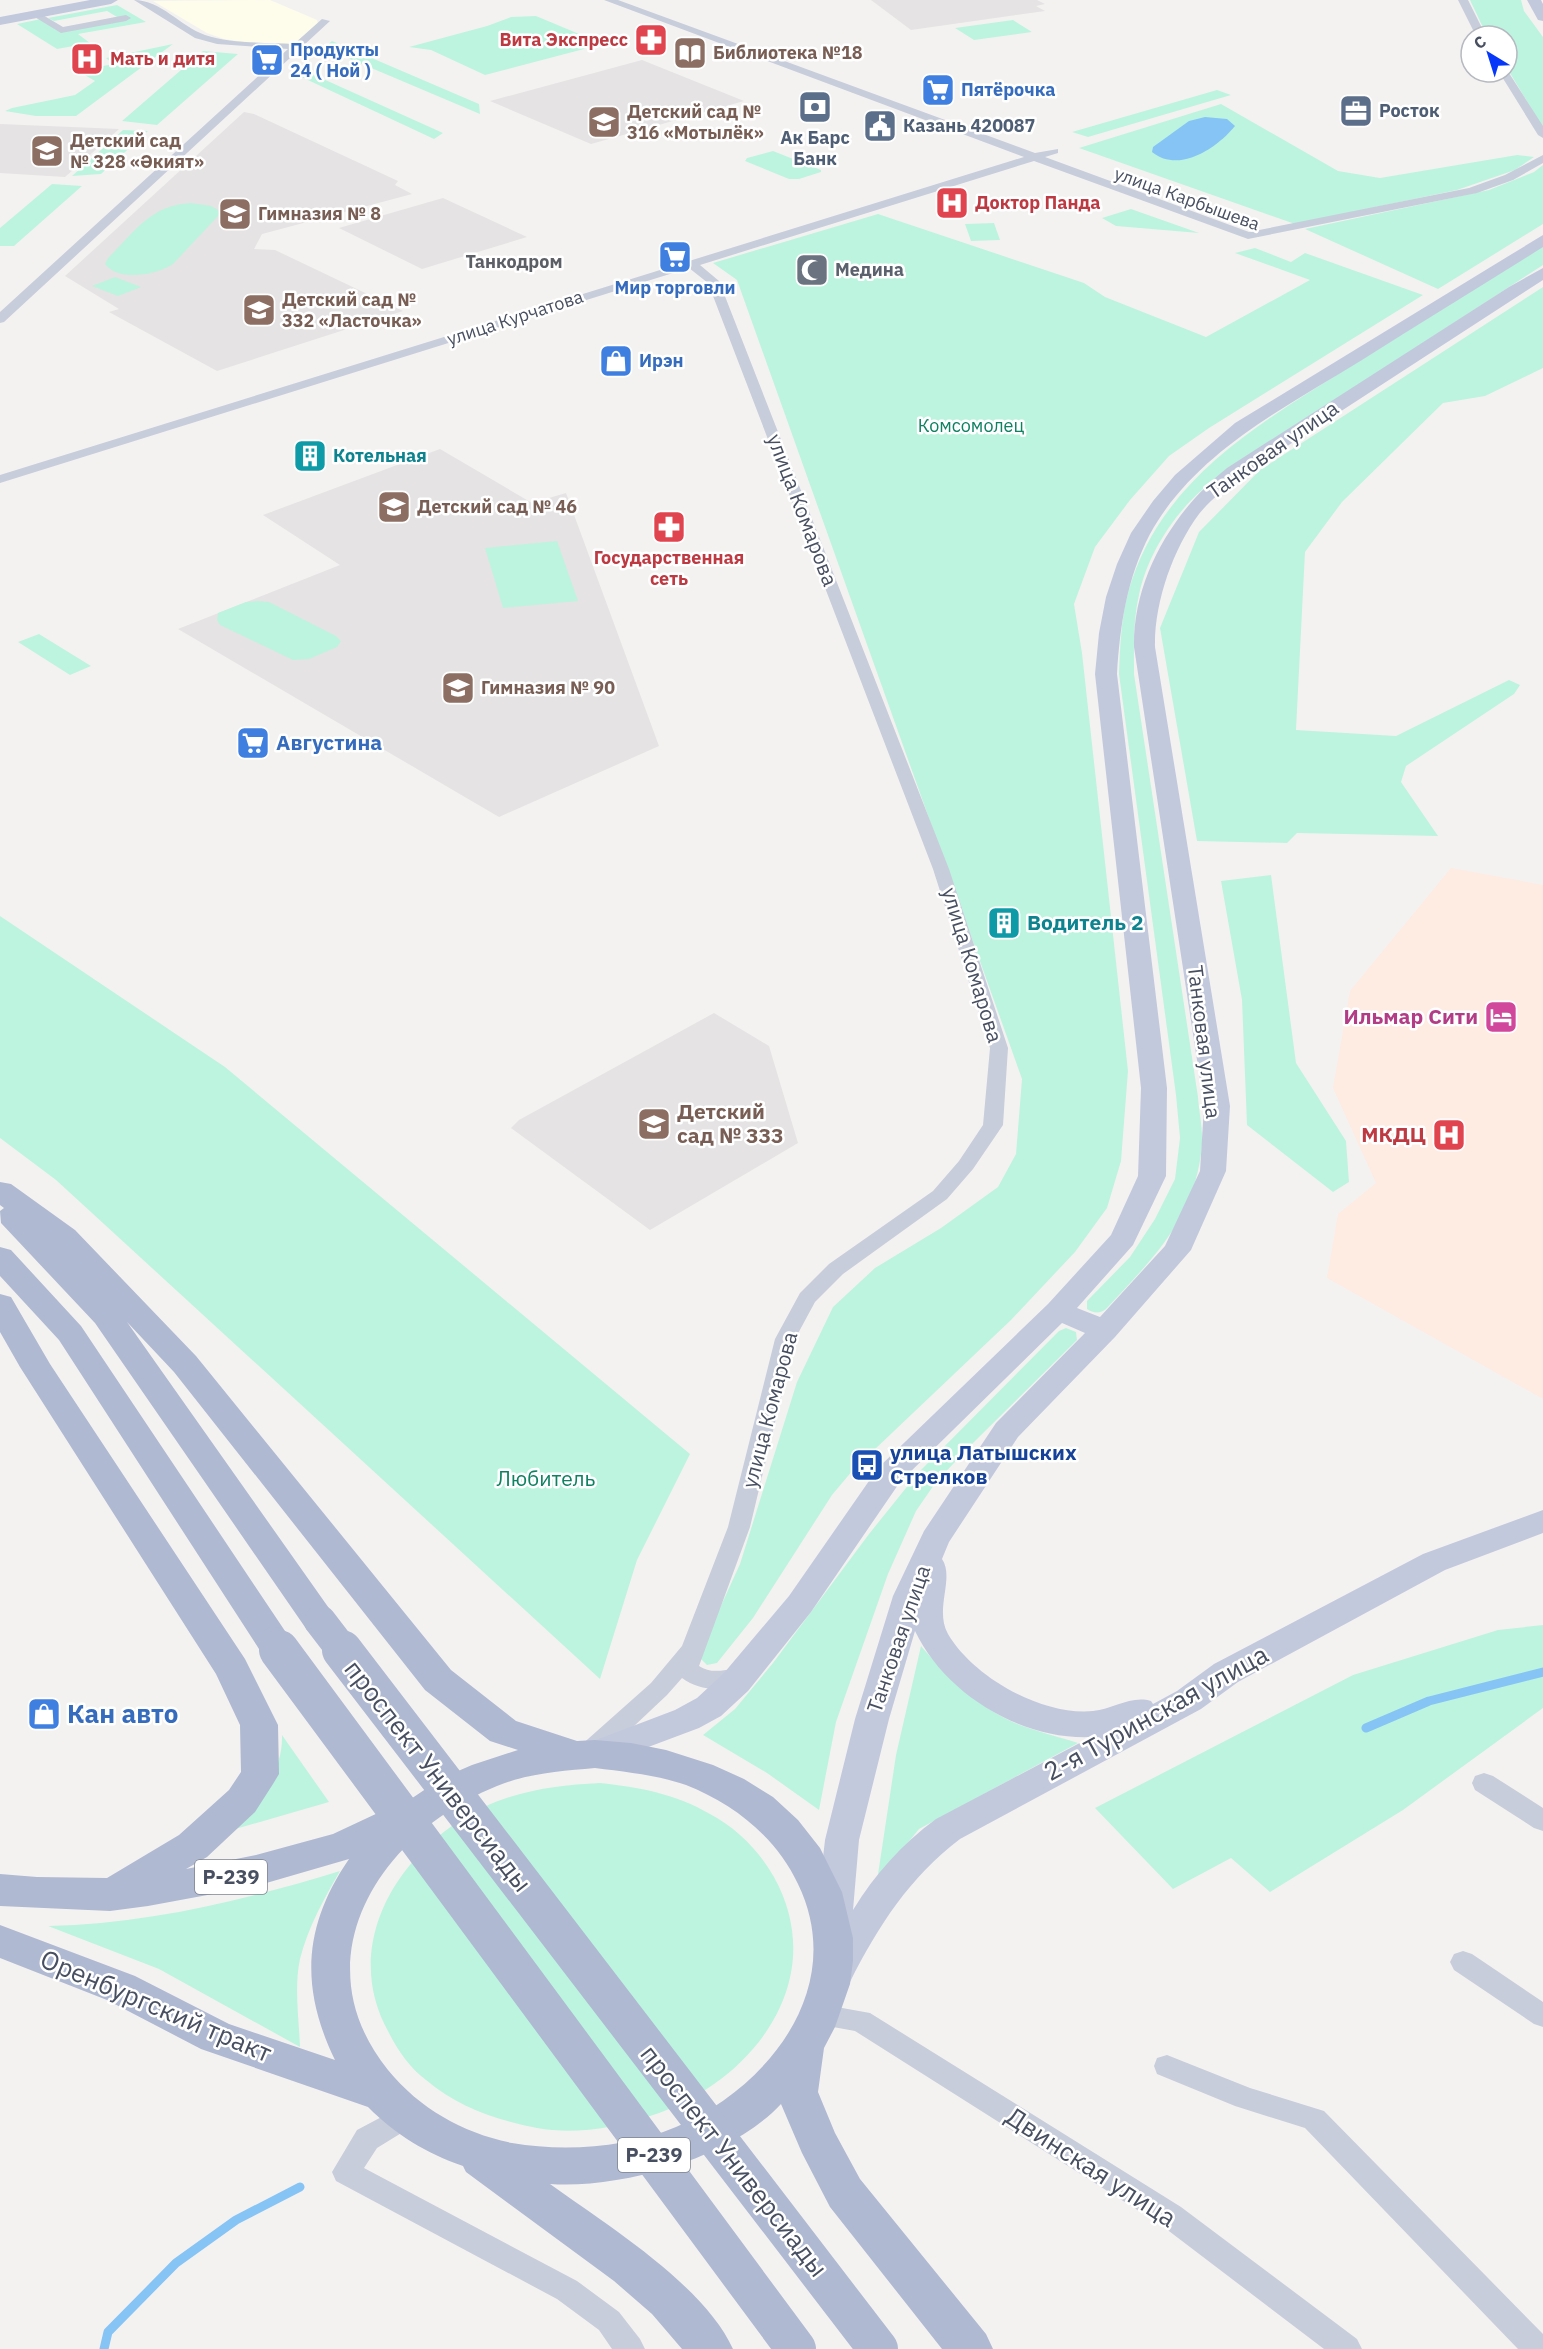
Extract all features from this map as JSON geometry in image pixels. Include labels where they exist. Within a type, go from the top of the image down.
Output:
[{"type":"main road","points":[[0,21],[111,0]]},
{"type":"main road","points":[[1534,0],[1543,17]]},
{"type":"main road","name":"Танковая улица","points":[[587,1755],[687,1719],[709,1707],[740,1677],[800,1604],[889,1475],[1058,1311],[1123,1239],[1152,1176],[1154,1088],[1106,674],[1107,637],[1115,591],[1129,554],[1150,519],[1171,489],[1212,449],[1241,428],[1543,240]]},
{"type":"main road","name":"Танковая улица","points":[[832,1936],[842,1840],[869,1730],[909,1596],[935,1539],[1007,1430],[1105,1330],[1177,1250],[1213,1171],[1217,1106],[1148,674],[1145,640],[1153,594],[1173,540],[1193,510],[1210,491],[1281,441],[1543,273]]},
{"type":"main road","points":[[0,1191],[64,1237],[185,1364],[438,1680],[503,1731],[587,1755]]},
{"type":"main road","name":"проспект Универсиады","points":[[0,1202],[105,1316],[320,1621],[878,2349]]},
{"type":"main road","points":[[0,1257],[70,1333],[273,1643],[796,2349]]},
{"type":"main road","points":[[0,1304],[36,1367],[232,1669],[259,1725],[260,1774],[242,1801],[193,1846],[110,1895]]},
{"type":"main road","points":[[1058,1311],[1105,1330]]},
{"type":"main road","name":"2-я Туринская улица","points":[[819,2015],[861,1925],[917,1854],[934,1839],[979,1811],[1189,1700],[1226,1673],[1434,1562],[1543,1521]]},
{"type":"main road","points":[[935,1539],[926,1614],[932,1634],[958,1669],[1012,1706],[1055,1721],[1078,1724],[1101,1723],[1118,1719],[1226,1673]]},
{"type":"main road","name":"Р-239","points":[[0,1890],[43,1895],[110,1895],[188,1886],[248,1874],[374,1836],[446,1793],[481,1776],[518,1764],[587,1755],[631,1756],[698,1773],[728,1787],[756,1805],[780,1826],[801,1850],[816,1876],[827,1906],[832,1936],[819,2015],[797,2092],[817,2140],[845,2193],[970,2349]]},
{"type":"main road","name":"Р-239","points":[[446,1793],[410,1817],[379,1847],[359,1875],[343,1905],[334,1937],[330,1970],[333,2002],[342,2035],[358,2065],[393,2104],[434,2134],[467,2149],[542,2166],[582,2167],[621,2163],[659,2153],[696,2139],[745,2110],[785,2074],[819,2015]]},
{"type":"main road","name":"Оренбургский тракт","points":[[0,1941],[121,1988],[216,2037],[393,2104]]},
{"type":"main road","name":"Р-239","points":[[467,2149],[630,2267],[668,2300],[710,2349]]},
{"type":"street","points":[[139,0],[199,36],[217,41],[295,47]]},
{"type":"street","name":"улица Карбышева","points":[[609,0],[1248,236],[1276,231]]},
{"type":"street","points":[[634,0],[934,108]]},
{"type":"street","points":[[1463,0],[1475,24]]},
{"type":"street","points":[[36,14],[61,30],[126,18]]},
{"type":"street","points":[[0,319],[325,21]]},
{"type":"street","points":[[1511,84],[1543,135]]},
{"type":"street","name":"улица Курчатова","points":[[5,478],[690,263],[1036,157],[1059,152],[1032,143]]},
{"type":"street","points":[[1276,231],[1486,188],[1527,171],[1543,158]]},
{"type":"street","name":"улица Карбышева","points":[[1253,223],[1276,231]]},
{"type":"street","name":"улица Комарова","points":[[587,1755],[659,1689],[692,1650],[739,1527],[785,1339],[807,1298],[836,1269],[940,1195],[966,1166],[993,1125],[999,1048],[941,869],[713,281],[690,263]]},
{"type":"street","points":[[692,1650],[686,1668],[699,1678],[718,1681],[740,1677]]},
{"type":"street","points":[[1484,1783],[1543,1821]]},
{"type":"street","points":[[1463,1962],[1543,2016]]},
{"type":"street","name":"Двинская улица","points":[[819,2015],[861,2021],[1151,2204],[1347,2349]]},
{"type":"street","points":[[1167,2066],[1245,2098],[1314,2119],[1538,2349]]},
{"type":"street","points":[[393,2104],[346,2172],[567,2290],[609,2321],[630,2349]]},
{"type":"shaded area","points":[[270,0],[317,20],[318,24],[293,45],[244,42],[224,39],[207,33],[153,1]]},
{"type":"shaded area","points":[[871,0],[1037,0],[1045,4],[1036,6],[1045,11],[911,30]]},
{"type":"shaded area","name":"Детский сад № 316 «Мотылёк»","points":[[642,60],[744,101],[591,144],[490,101]]},
{"type":"shaded area","name":"Гимназия № 8","points":[[244,112],[254,114],[398,181],[395,185],[412,194],[262,234],[254,249],[275,250],[403,311],[217,371],[109,312],[119,309],[65,276]]},
{"type":"shaded area","name":"Детский сад № 328 «Әкият»","points":[[0,124],[119,129],[65,177],[0,173]]},
{"type":"shaded area","name":"Детский сад № 332 «Ласточка»","points":[[443,198],[527,237],[422,269],[339,228]]},
{"type":"shaded area","name":"Гимназия № 90","points":[[440,449],[532,503],[566,493],[659,746],[499,817],[178,629],[340,565],[263,515]]},
{"type":"shaded area","name":"МКДЦ","points":[[1451,868],[1543,885],[1543,1399],[1327,1278],[1338,1214],[1376,1183],[1333,1088],[1350,991]]},
{"type":"shaded area","name":"Детский сад № 333","points":[[714,1013],[769,1046],[798,1143],[650,1230],[511,1128],[519,1120]]},
{"type":"green space","points":[[1470,0],[1521,0],[1524,11],[1543,37],[1543,128],[1517,84],[1519,84],[1519,24],[1481,24]]},
{"type":"green space","points":[[117,5],[146,22],[78,34],[90,43],[57,49],[17,24],[41,19],[60,31],[117,17],[107,11],[54,21],[48,18]]},
{"type":"green space","points":[[536,16],[603,44],[485,75],[431,50],[409,47],[487,26],[511,17]]},
{"type":"green space","points":[[1013,20],[1032,32],[974,40],[955,28]]},
{"type":"green space","points":[[332,41],[479,104],[480,114],[324,48]]},
{"type":"green space","points":[[173,44],[76,116],[36,116],[5,111],[75,95],[95,81],[78,71],[113,64],[106,58]]},
{"type":"green space","points":[[203,51],[238,54],[157,125],[122,121]]},
{"type":"green space","points":[[301,69],[443,133],[434,139],[295,74]]},
{"type":"green space","points":[[1217,90],[1231,95],[1088,137],[1072,132]]},
{"type":"green space","points":[[1221,104],[1338,171],[1380,178],[1517,155],[1534,157],[1515,170],[1457,190],[1295,224],[1079,148]]},
{"type":"green space","points":[[123,130],[148,131],[101,174],[72,176]]},
{"type":"green space","points":[[773,151],[821,170],[821,172],[799,179],[789,179],[745,161],[747,158]]},
{"type":"green space","points":[[1543,165],[1543,224],[1438,289],[1305,229],[1489,190],[1534,172]]},
{"type":"green space","points":[[52,184],[82,186],[14,246],[0,246],[0,228]]},
{"type":"green space","points":[[191,203],[211,206],[218,210],[219,215],[173,264],[148,274],[128,275],[111,270],[105,264],[135,230],[154,214],[177,205]]},
{"type":"green space","points":[[1131,209],[1199,233],[1116,226],[1102,218]]},
{"type":"green space","name":"Комсомолец","points":[[878,214],[1084,283],[1105,297],[1206,337],[1310,280],[1235,253],[1255,248],[1291,262],[1305,253],[1423,295],[1209,428],[1169,456],[1130,500],[1095,547],[1074,604],[1082,653],[1128,1071],[1121,1161],[1107,1208],[1075,1252],[1011,1320],[853,1470],[832,1495],[753,1618],[717,1663],[707,1665],[698,1656],[740,1564],[797,1382],[833,1307],[875,1268],[941,1228],[998,1187],[1016,1154],[1022,1079],[737,280],[713,263]]},
{"type":"green space","points":[[994,223],[1000,240],[971,241],[965,224]]},
{"type":"green space","points":[[1543,246],[1543,265],[1240,462],[1203,489],[1181,511],[1163,537],[1148,566],[1139,595],[1136,615],[1134,674],[1198,1097],[1202,1144],[1191,1194],[1170,1235],[1104,1311],[1087,1309],[1087,1301],[1130,1257],[1155,1219],[1175,1179],[1180,1138],[1119,674],[1121,634],[1126,603],[1143,553],[1163,518],[1188,487],[1248,434],[1316,388]]},
{"type":"green space","points":[[115,277],[141,287],[118,296],[92,286]]},
{"type":"green space","points":[[1543,287],[1543,368],[1485,396],[1443,403],[1342,502],[1305,552],[1296,730],[1396,736],[1509,680],[1520,685],[1514,694],[1406,766],[1401,782],[1438,836],[1297,833],[1287,843],[1197,841],[1160,628],[1199,532],[1260,470]]},
{"type":"green space","points":[[557,541],[578,601],[503,608],[485,548]]},
{"type":"green space","points":[[246,602],[269,602],[336,636],[341,641],[337,647],[309,659],[293,660],[220,625],[217,620],[218,613]]},
{"type":"green space","points":[[39,634],[91,666],[70,675],[18,642]]},
{"type":"green space","points":[[1271,875],[1296,1063],[1346,1141],[1349,1182],[1333,1192],[1247,1125],[1242,1000],[1221,881]]},
{"type":"green space","name":"Любитель","points":[[0,916],[225,1067],[690,1454],[637,1560],[600,1679],[56,1180],[0,1138]]},
{"type":"green space","points":[[1066,1328],[1076,1332],[1077,1340],[936,1482],[916,1511],[888,1574],[836,1722],[819,1810],[767,1773],[703,1735],[735,1709],[773,1663],[869,1534],[918,1473],[1059,1331]]},
{"type":"green space","points":[[1543,1625],[1543,1708],[1403,1810],[1270,1892],[1231,1858],[1173,1889],[1095,1808],[1353,1675],[1498,1630]]},
{"type":"green space","points":[[921,1646],[952,1679],[988,1708],[1030,1729],[1078,1743],[919,1829],[877,1881],[896,1755]]},
{"type":"green space","points":[[282,1735],[329,1802],[225,1832],[255,1800],[272,1777],[281,1751]]},
{"type":"green space","points":[[600,1783],[643,1789],[684,1801],[720,1820],[754,1849],[774,1877],[789,1916],[793,1954],[787,1990],[771,2024],[748,2054],[720,2080],[686,2101],[650,2116],[609,2127],[565,2131],[537,2128],[507,2121],[464,2105],[438,2089],[410,2065],[389,2033],[375,2000],[371,1966],[375,1934],[386,1903],[403,1874],[425,1848],[452,1826],[482,1808],[510,1797],[554,1787]]},
{"type":"green space","points":[[340,1871],[312,1924],[300,1959],[297,1992],[300,2047],[159,1969],[48,1926],[122,1921],[196,1909],[268,1892]]},
{"type":"water","points":[[1205,117],[1227,119],[1235,126],[1208,150],[1197,156],[1174,160],[1163,158],[1152,152],[1153,147],[1189,121]]},
{"type":"waterway","points":[[1366,1728],[1429,1701],[1543,1672]]},
{"type":"waterway","points":[[104,2349],[108,2332],[176,2263],[236,2220],[300,2187]]},
{"type":"place","name":"Вита Экспресс","points":[[651,40]]},
{"type":"place","name":"Библиотека №18","points":[[690,53]]},
{"type":"place","name":"Мать и дитя","points":[[87,59]]},
{"type":"place","name":"Продукты 24 ( Ной )","points":[[267,60]]},
{"type":"place","name":"Пятёрочка","points":[[938,90]]},
{"type":"place","name":"Ак Барс Банк","points":[[815,107]]},
{"type":"place","name":"Росток","points":[[1356,111]]},
{"type":"place","name":"Детский сад № 316 «Мотылёк»","points":[[604,122]]},
{"type":"place","name":"Казань 420087","points":[[880,126]]},
{"type":"place","name":"Детский сад № 328 «Әкият»","points":[[47,151]]},
{"type":"place","name":"Доктор Панда","points":[[952,203]]},
{"type":"place","name":"Гимназия № 8","points":[[235,214]]},
{"type":"place","name":"Мир торговли","points":[[675,257]]},
{"type":"place","name":"Медина","points":[[812,270]]},
{"type":"place","name":"Детский сад № 332 «Ласточка»","points":[[259,310]]},
{"type":"place","name":"Ирэн","points":[[616,361]]},
{"type":"place","name":"Котельная","points":[[310,456]]},
{"type":"place","name":"Детский сад № 46","points":[[394,507]]},
{"type":"place","name":"Государственная сеть","points":[[669,527]]},
{"type":"place","name":"Гимназия № 90","points":[[458,688]]},
{"type":"place","name":"Августина","points":[[253,743]]},
{"type":"place","name":"Водитель 2","points":[[1004,923]]},
{"type":"place","name":"Ильмар Сити","points":[[1501,1017]]},
{"type":"place","name":"Детский сад № 333","points":[[654,1124]]},
{"type":"place","name":"МКДЦ","points":[[1449,1135]]},
{"type":"place","name":"улица Латышских Стрелков","points":[[867,1465]]},
{"type":"place","name":"Кан авто","points":[[44,1714]]},
{"type":"district","name":"Танкодром","points":[[514,262]]}]
